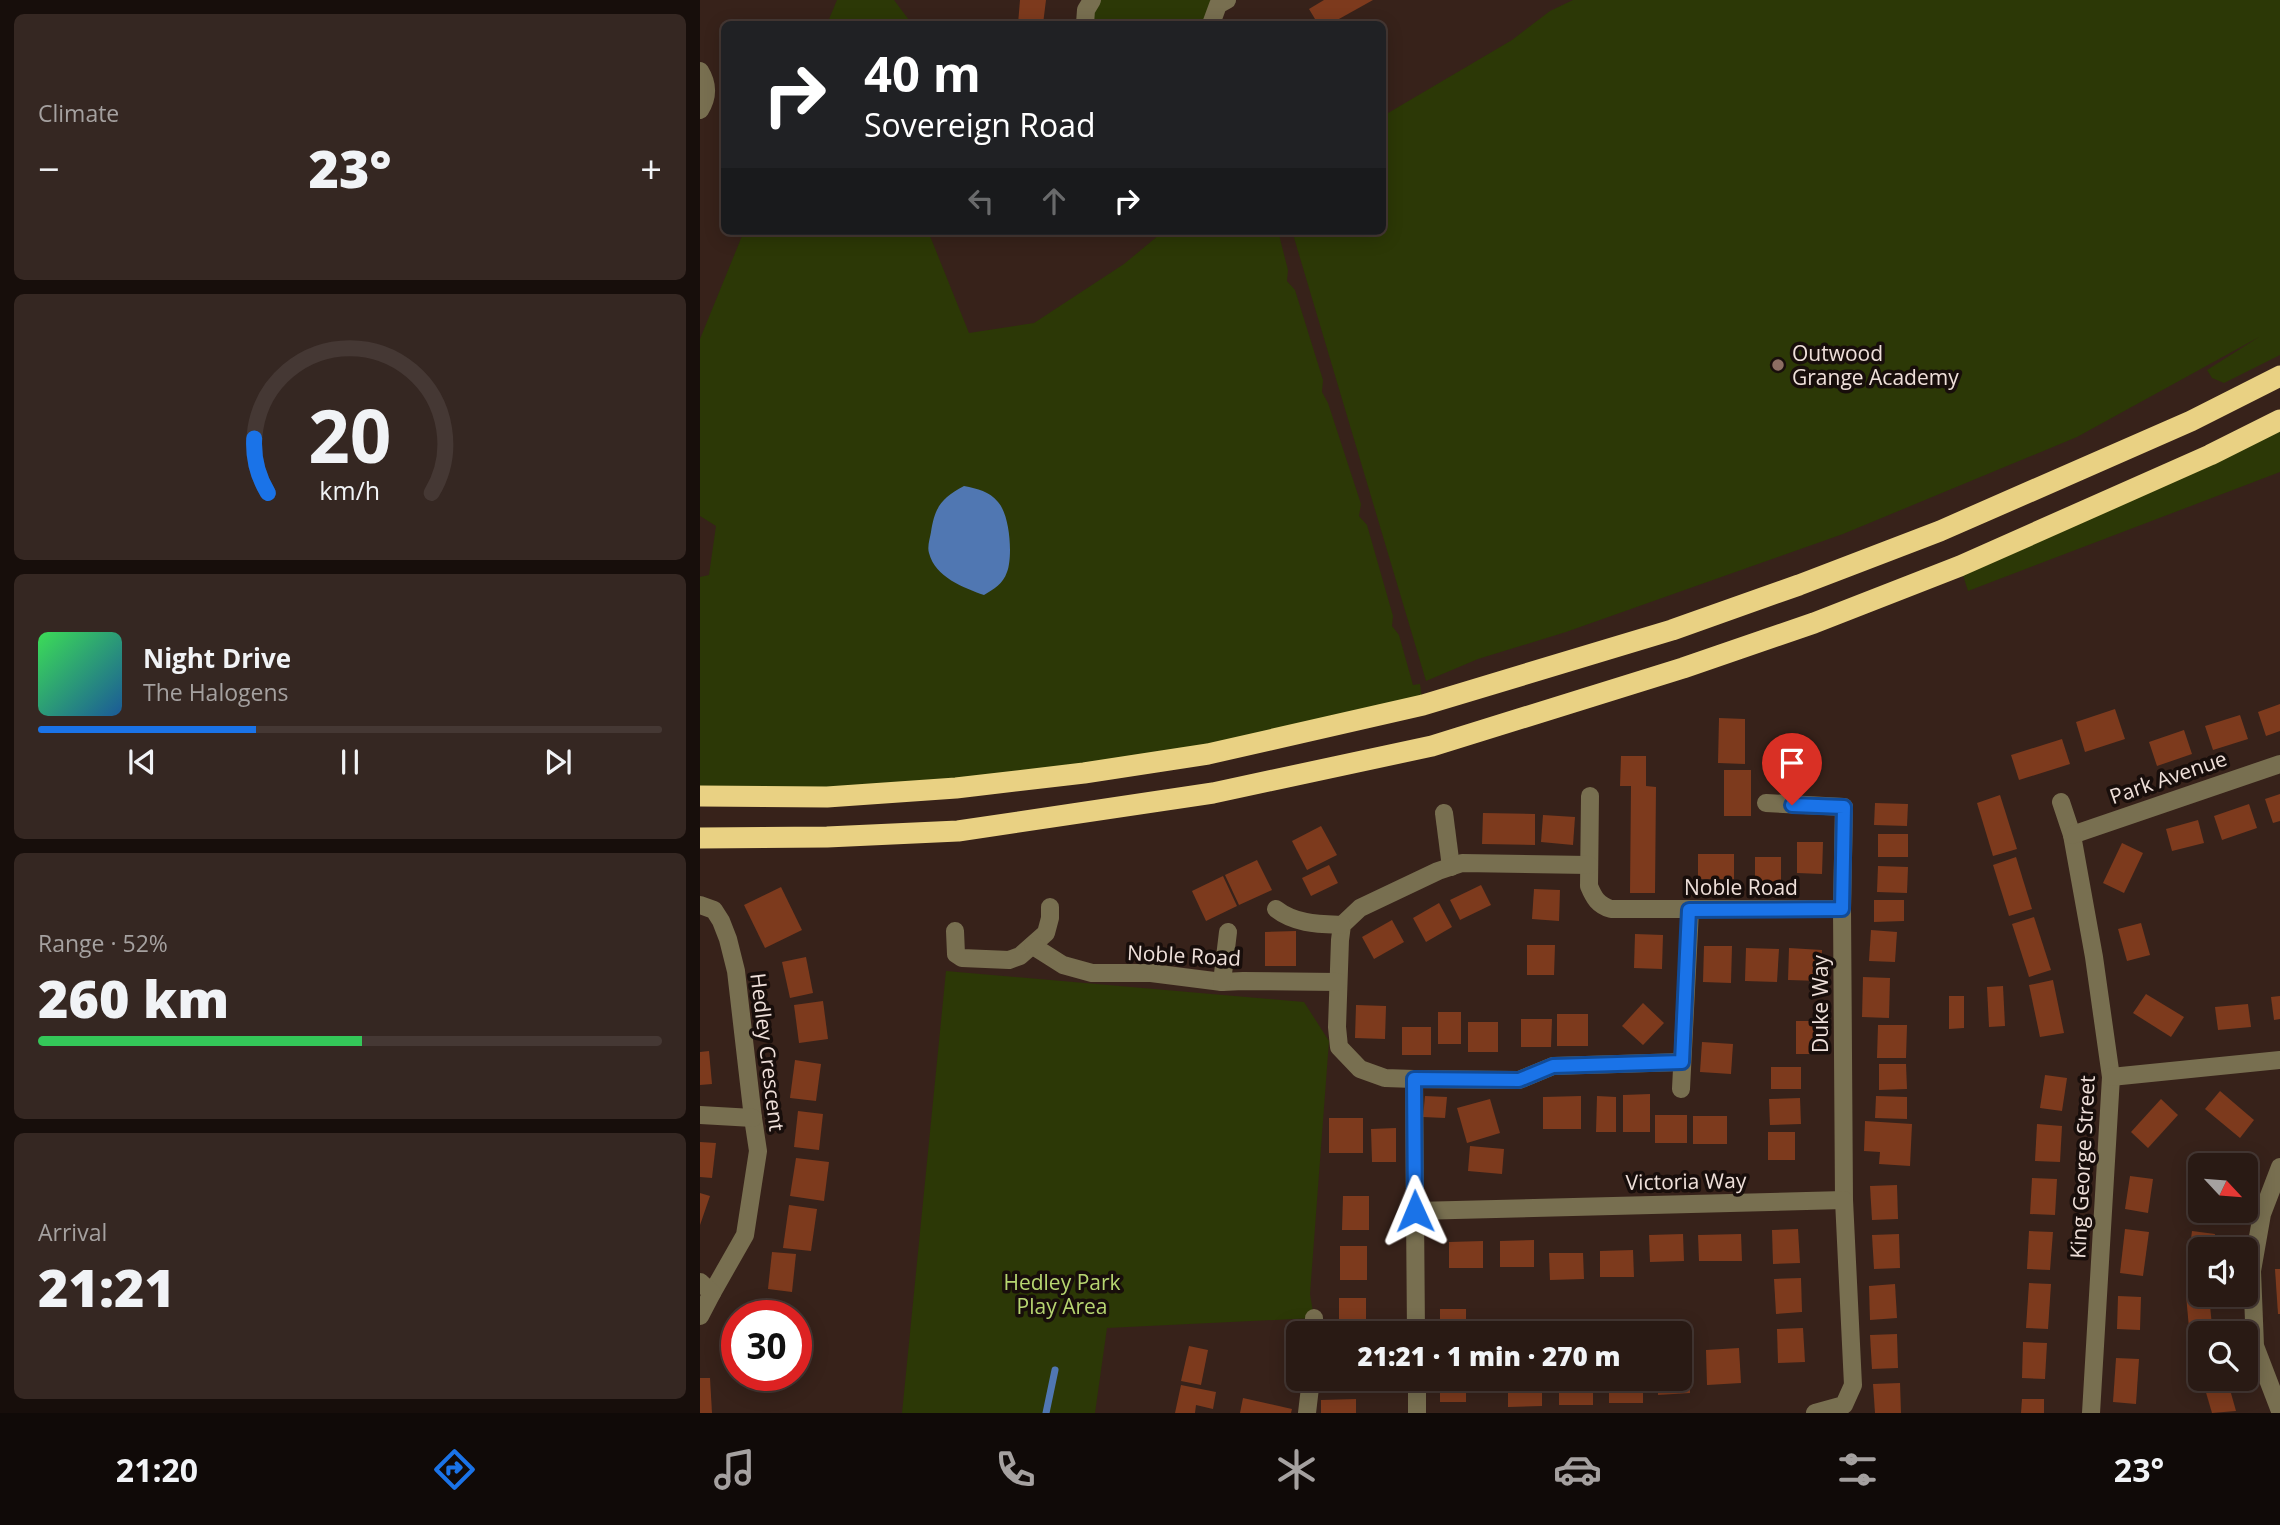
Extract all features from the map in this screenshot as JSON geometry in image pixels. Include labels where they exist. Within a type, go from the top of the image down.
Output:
[{"type":"highway","points":[[700,796],[827,797],[956,788],[1084,773],[1208,754],[1423,705],[1672,630],[1863,561],[1940,531],[2178,427],[2280,376]]},
{"type":"highway","points":[[700,838],[827,837],[958,831],[1213,793],[1432,746],[1683,668],[1814,623],[1960,566],[2210,455],[2280,419]]},
{"type":"street","points":[[1085,21],[1086,10],[1092,0]]},
{"type":"street","points":[[1212,21],[1220,2]]},
{"type":"street","points":[[700,71],[706,86],[707,99],[700,110]]},
{"type":"street","name":"Park Avenue","points":[[2072,835],[2280,764]]},
{"type":"street","name":"Noble Road","points":[[1590,796],[1589,886],[1601,906],[1611,909],[1689,910],[1842,909]]},
{"type":"street","name":"King George Street","points":[[2060,802],[2072,835],[2094,957],[2111,1077],[2091,1413]]},
{"type":"street","name":"Duke Way","points":[[1766,803],[1844,807],[1844,1200]]},
{"type":"street","points":[[1444,813],[1451,867]]},
{"type":"street","points":[[1590,865],[1462,863],[1360,908],[1342,925],[1338,982],[1339,1047],[1360,1069],[1385,1077],[1414,1079],[1519,1080],[1553,1066],[1682,1062]]},
{"type":"street","name":"Hedley Crescent","points":[[700,905],[714,910],[721,921],[736,971],[758,1151],[745,1235],[706,1288],[700,1315]]},
{"type":"street","points":[[955,931],[956,954],[962,958],[1009,960],[1020,956],[1046,933],[1050,907]]},
{"type":"street","points":[[1276,909],[1288,918],[1318,925],[1342,925]]},
{"type":"street","points":[[1681,1089],[1689,910]]},
{"type":"street","points":[[1222,982],[1228,932]]},
{"type":"street","name":"Noble Road","points":[[1033,946],[1063,965],[1092,973],[1151,973],[1222,982],[1338,982]]},
{"type":"street","points":[[2111,1077],[2280,1060]]},
{"type":"street","points":[[1414,1079],[1416,1321]]},
{"type":"street","points":[[700,1115],[752,1118]]},
{"type":"street","points":[[2280,1167],[2262,1214],[2252,1271],[2255,1346],[2280,1412]]},
{"type":"street","points":[[1815,1413],[1844,1405],[1853,1385],[1844,1200]]},
{"type":"street","name":"Victoria Way","points":[[1415,1211],[1844,1200]]},
{"type":"street","points":[[1307,1413],[1310,1391]]},
{"type":"street","points":[[1417,1391],[1417,1413]]},
{"type":"green space","points":[[837,0],[894,0],[910,21],[828,21]]},
{"type":"green space","points":[[1092,0],[1215,0],[1212,21],[1086,21]]},
{"type":"green space","name":"Outwood Grange Academy","points":[[1573,0],[2280,0],[2280,355],[2224,383],[2212,378],[2207,370],[2259,337],[2077,437],[1843,534],[1566,632],[1478,659],[1426,681],[1293,235],[1386,235],[1386,114],[1512,40],[1550,11]]},
{"type":"green space","points":[[742,235],[930,235],[969,333],[1034,323],[1124,264],[1159,235],[1279,235],[1288,270],[1287,281],[1295,290],[1323,380],[1322,392],[1361,504],[1359,516],[1367,525],[1393,616],[1392,626],[1399,635],[1413,685],[1420,684],[1423,705],[1084,773],[700,796],[700,577],[709,575],[716,526],[700,516],[700,339]]},
{"type":"green space","points":[[2280,420],[2280,472],[1968,591],[1960,566]]},
{"type":"green space","name":"Hedley Park Play Area","points":[[946,971],[1304,1002],[1329,1041],[1310,1294],[1314,1318],[1107,1328],[1095,1413],[902,1413]]},
{"type":"water","points":[[964,486],[983,491],[995,498],[1002,508],[1008,526],[1010,556],[1007,572],[1001,583],[984,595],[959,585],[944,575],[937,569],[928,551],[937,509],[945,499]]},
{"type":"building","points":[[1020,0],[1046,0],[1043,21],[1018,21]]},
{"type":"building","points":[[1324,0],[1373,0],[1335,21],[1316,21],[1309,9]]},
{"type":"building","points":[[2280,704],[2280,731],[2266,736],[2258,712]]},
{"type":"building","points":[[2115,709],[2125,739],[2085,752],[2076,722]]},
{"type":"building","points":[[2240,715],[2248,739],[2213,750],[2205,726]]},
{"type":"building","points":[[1719,718],[1745,719],[1745,764],[1718,763]]},
{"type":"building","points":[[2184,730],[2192,754],[2157,766],[2149,742]]},
{"type":"building","points":[[2062,739],[2070,764],[2019,780],[2011,755]]},
{"type":"building","points":[[1621,756],[1646,756],[1646,786],[1656,787],[1655,893],[1630,893],[1631,786],[1620,786]]},
{"type":"building","points":[[1724,770],[1751,770],[1751,816],[1724,816]]},
{"type":"building","points":[[2280,794],[2280,821],[2273,823],[2265,799]]},
{"type":"building","points":[[2000,795],[2017,849],[1993,856],[1977,803]]},
{"type":"building","points":[[1875,803],[1908,804],[1907,826],[1874,825]]},
{"type":"building","points":[[2249,804],[2257,828],[2222,840],[2214,816]]},
{"type":"building","points":[[1483,813],[1535,814],[1535,845],[1482,844]]},
{"type":"building","points":[[1543,815],[1575,817],[1573,845],[1541,842]]},
{"type":"building","points":[[2198,820],[2204,843],[2172,851],[2166,829]]},
{"type":"building","points":[[1321,826],[1337,855],[1307,870],[1292,841]]},
{"type":"building","points":[[1878,834],[1908,834],[1908,857],[1878,857]]},
{"type":"building","points":[[1797,842],[1823,842],[1822,874],[1797,873]]},
{"type":"building","points":[[2122,843],[2143,853],[2124,893],[2103,883]]},
{"type":"building","points":[[1698,854],[1734,854],[1734,879],[1698,879]]},
{"type":"building","points":[[1755,857],[1781,857],[1781,892],[1755,892]]},
{"type":"building","points":[[2016,857],[2032,909],[2009,916],[1993,865]]},
{"type":"building","points":[[1257,860],[1272,890],[1239,905],[1225,875]]},
{"type":"building","points":[[1329,865],[1338,883],[1311,896],[1302,878]]},
{"type":"building","points":[[1878,866],[1908,867],[1907,893],[1877,892]]},
{"type":"building","points":[[1223,876],[1237,906],[1206,921],[1192,891]]},
{"type":"building","points":[[1481,885],[1491,905],[1460,920],[1450,900]]},
{"type":"building","points":[[781,887],[802,930],[765,948],[744,905]]},
{"type":"building","points":[[1534,889],[1560,890],[1559,921],[1532,919]]},
{"type":"building","points":[[1874,900],[1904,900],[1904,921],[1874,922]]},
{"type":"building","points":[[1439,903],[1452,927],[1426,942],[1413,918]]},
{"type":"building","points":[[2034,917],[2051,970],[2029,977],[2012,924]]},
{"type":"building","points":[[1392,920],[1404,942],[1374,959],[1362,937]]},
{"type":"building","points":[[2141,923],[2150,955],[2127,961],[2118,929]]},
{"type":"building","points":[[1871,930],[1897,932],[1895,962],[1869,961]]},
{"type":"building","points":[[1296,931],[1296,966],[1265,966],[1265,932]]},
{"type":"building","points":[[1635,934],[1663,935],[1662,969],[1634,968]]},
{"type":"building","points":[[1527,945],[1555,945],[1554,975],[1527,975]]},
{"type":"building","points":[[1704,946],[1732,946],[1731,983],[1703,982]]},
{"type":"building","points":[[1746,948],[1779,949],[1777,982],[1745,981]]},
{"type":"building","points":[[1789,948],[1822,950],[1821,981],[1788,980]]},
{"type":"building","points":[[806,957],[813,993],[790,998],[782,962]]},
{"type":"building","points":[[1863,977],[1890,978],[1889,1018],[1862,1017]]},
{"type":"building","points":[[2053,980],[2064,1033],[2040,1037],[2029,985]]},
{"type":"building","points":[[2003,986],[2005,1026],[1989,1027],[1987,987]]},
{"type":"building","points":[[2146,994],[2184,1017],[2171,1037],[2133,1013]]},
{"type":"building","points":[[1949,996],[1964,996],[1964,1028],[1949,1029]]},
{"type":"building","points":[[2280,996],[2280,1019],[2274,1020],[2271,997]]},
{"type":"building","points":[[823,1001],[828,1039],[799,1043],[794,1005]]},
{"type":"building","points":[[1643,1003],[1664,1023],[1643,1045],[1622,1026]]},
{"type":"building","points":[[2248,1004],[2251,1027],[2218,1030],[2215,1007]]},
{"type":"building","points":[[1356,1005],[1386,1006],[1385,1039],[1355,1038]]},
{"type":"building","points":[[1438,1012],[1461,1012],[1461,1044],[1438,1044]]},
{"type":"building","points":[[1557,1014],[1588,1014],[1588,1046],[1557,1046]]},
{"type":"building","points":[[1521,1019],[1552,1019],[1551,1047],[1521,1047]]},
{"type":"building","points":[[1796,1021],[1819,1021],[1819,1054],[1796,1054]]},
{"type":"building","points":[[1468,1022],[1498,1022],[1498,1052],[1468,1052]]},
{"type":"building","points":[[1878,1025],[1907,1025],[1906,1058],[1877,1058]]},
{"type":"building","points":[[1402,1027],[1431,1027],[1431,1055],[1402,1055]]},
{"type":"building","points":[[1702,1042],[1733,1044],[1731,1074],[1700,1072]]},
{"type":"building","points":[[709,1051],[712,1084],[700,1085],[700,1052]]},
{"type":"building","points":[[795,1060],[821,1064],[816,1101],[790,1098]]},
{"type":"building","points":[[1879,1064],[1906,1064],[1907,1089],[1879,1090]]},
{"type":"building","points":[[1771,1067],[1801,1067],[1801,1089],[1771,1089]]},
{"type":"building","points":[[2045,1075],[2067,1078],[2062,1111],[2040,1108]]},
{"type":"building","points":[[2220,1091],[2254,1120],[2240,1138],[2205,1109]]},
{"type":"building","points":[[1650,1094],[1650,1132],[1623,1132],[1623,1095]]},
{"type":"building","points":[[1425,1096],[1447,1097],[1445,1118],[1423,1117]]},
{"type":"building","points":[[1581,1096],[1581,1129],[1543,1129],[1543,1097]]},
{"type":"building","points":[[1597,1096],[1616,1097],[1616,1132],[1596,1132]]},
{"type":"building","points":[[1876,1096],[1907,1097],[1907,1119],[1875,1118]]},
{"type":"building","points":[[1800,1098],[1801,1124],[1770,1125],[1769,1099]]},
{"type":"building","points":[[1490,1099],[1500,1133],[1467,1143],[1457,1108]]},
{"type":"building","points":[[2161,1099],[2178,1115],[2148,1148],[2131,1132]]},
{"type":"building","points":[[798,1111],[823,1114],[819,1150],[794,1147]]},
{"type":"building","points":[[1655,1115],[1687,1115],[1687,1143],[1655,1143]]},
{"type":"building","points":[[1693,1116],[1727,1116],[1727,1144],[1693,1144]]},
{"type":"building","points":[[1329,1118],[1363,1118],[1363,1153],[1329,1153]]},
{"type":"building","points":[[1865,1121],[1912,1124],[1910,1166],[1879,1164],[1880,1152],[1864,1151]]},
{"type":"building","points":[[2037,1124],[2062,1126],[2060,1162],[2035,1161]]},
{"type":"building","points":[[1396,1128],[1396,1162],[1372,1162],[1371,1129]]},
{"type":"building","points":[[1768,1132],[1795,1132],[1795,1160],[1768,1160]]},
{"type":"building","points":[[700,1142],[716,1143],[712,1178],[700,1177]]},
{"type":"building","points":[[1470,1146],[1504,1149],[1502,1174],[1468,1171]]},
{"type":"building","points":[[796,1158],[829,1162],[824,1201],[790,1196]]},
{"type":"building","points":[[2130,1176],[2153,1179],[2148,1213],[2125,1209]]},
{"type":"building","points":[[2032,1178],[2057,1179],[2055,1215],[2030,1214]]},
{"type":"building","points":[[1897,1185],[1898,1219],[1872,1220],[1870,1186]]},
{"type":"building","points":[[700,1193],[710,1196],[700,1225]]},
{"type":"building","points":[[1343,1196],[1369,1196],[1369,1230],[1342,1230]]},
{"type":"building","points":[[789,1205],[817,1209],[811,1251],[783,1248]]},
{"type":"building","points":[[1798,1229],[1800,1263],[1773,1264],[1772,1230]]},
{"type":"building","points":[[2125,1229],[2149,1232],[2143,1276],[2120,1273]]},
{"type":"building","points":[[2029,1231],[2053,1232],[2050,1270],[2027,1269]]},
{"type":"building","points":[[2192,1231],[2215,1234],[2215,1237],[2191,1237]]},
{"type":"building","points":[[1683,1234],[1684,1261],[1650,1262],[1649,1235]]},
{"type":"building","points":[[1741,1234],[1742,1261],[1699,1261],[1698,1235]]},
{"type":"building","points":[[1899,1234],[1900,1268],[1874,1269],[1872,1235]]},
{"type":"building","points":[[1534,1240],[1534,1267],[1500,1267],[1500,1241]]},
{"type":"building","points":[[1483,1241],[1483,1268],[1449,1268],[1449,1242]]},
{"type":"building","points":[[1340,1246],[1367,1246],[1367,1280],[1340,1280]]},
{"type":"building","points":[[1633,1250],[1634,1277],[1600,1277],[1600,1251]]},
{"type":"building","points":[[772,1252],[796,1254],[792,1292],[768,1289]]},
{"type":"building","points":[[1549,1253],[1583,1253],[1584,1279],[1550,1280]]},
{"type":"building","points":[[2275,1269],[2280,1269],[2280,1314],[2278,1314]]},
{"type":"building","points":[[1801,1278],[1802,1312],[1776,1314],[1774,1279]]},
{"type":"building","points":[[2029,1283],[2051,1284],[2048,1329],[2026,1328]]},
{"type":"building","points":[[1895,1284],[1897,1318],[1870,1320],[1869,1286]]},
{"type":"building","points":[[2186,1295],[2188,1307],[2210,1307],[2212,1321],[2188,1321]]},
{"type":"building","points":[[2118,1296],[2141,1297],[2140,1330],[2117,1329]]},
{"type":"building","points":[[1339,1298],[1366,1298],[1366,1321],[1339,1321]]},
{"type":"building","points":[[1440,1309],[1466,1309],[1466,1321],[1440,1321]]},
{"type":"building","points":[[1803,1328],[1805,1362],[1778,1363],[1777,1329]]},
{"type":"building","points":[[1897,1334],[1898,1368],[1872,1369],[1870,1335]]},
{"type":"building","points":[[2023,1342],[2047,1343],[2045,1379],[2022,1378]]},
{"type":"building","points":[[1189,1346],[1208,1350],[1201,1385],[1181,1381]]},
{"type":"building","points":[[1739,1348],[1741,1383],[1707,1385],[1706,1350]]},
{"type":"building","points":[[2116,1358],[2139,1359],[2136,1404],[2113,1402]]},
{"type":"building","points":[[700,1378],[710,1378],[712,1413],[700,1413]]},
{"type":"building","points":[[1900,1383],[1901,1413],[1875,1413],[1873,1384]]},
{"type":"building","points":[[1181,1385],[1216,1392],[1213,1409],[1196,1405],[1195,1413],[1175,1413]]},
{"type":"building","points":[[1440,1391],[1466,1391],[1466,1402],[1440,1402]]},
{"type":"building","points":[[1508,1391],[1542,1391],[1542,1406],[1508,1407]]},
{"type":"building","points":[[1559,1391],[1593,1391],[1593,1405],[1559,1405]]},
{"type":"building","points":[[1609,1391],[1643,1391],[1643,1403],[1609,1403]]},
{"type":"building","points":[[1658,1391],[1690,1391],[1690,1393],[1658,1395]]},
{"type":"building","points":[[2206,1391],[2230,1391],[2236,1411],[2212,1413]]},
{"type":"building","points":[[1243,1398],[1292,1409],[1291,1413],[1240,1413]]},
{"type":"building","points":[[1356,1399],[1356,1413],[1321,1413],[1321,1400]]},
{"type":"building","points":[[2022,1399],[2044,1399],[2044,1413],[2021,1413]]},
{"type":"waterway","points":[[1046,1413],[1055,1370]]},
{"type":"place","name":"Outwood Grange Academy","points":[[1778,365]]},
{"type":"route","points":[[1415,1211],[1414,1079],[1519,1080],[1553,1066],[1682,1062],[1689,910],[1842,909],[1844,807],[1792,805]]}]
